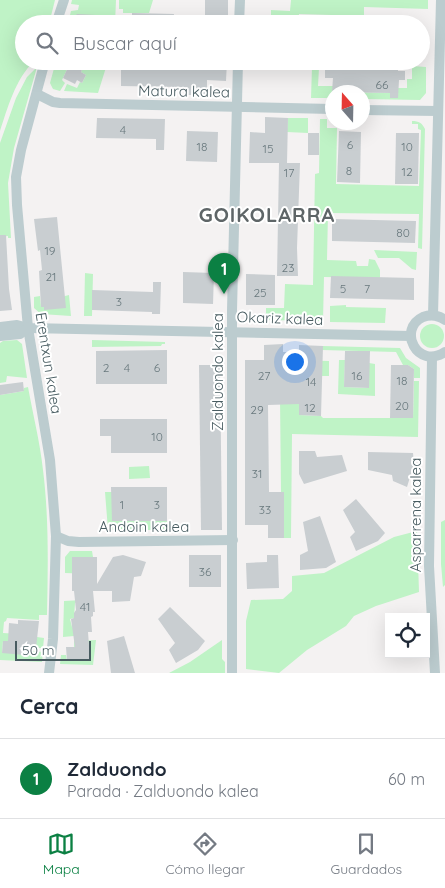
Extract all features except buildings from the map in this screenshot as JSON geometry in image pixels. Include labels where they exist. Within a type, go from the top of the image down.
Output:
[{"type":"street","points":[[59,15],[64,0]]},
{"type":"street","points":[[239,15],[240,0]]},
{"type":"street","points":[[433,315],[441,0]]},
{"type":"street","name":"Erentxun kalea","points":[[43,70],[21,150],[16,177],[16,204],[28,328],[50,460],[56,536],[53,639],[49,673]]},
{"type":"street","name":"Zalduondo kalea","points":[[232,673],[232,332],[238,70]]},
{"type":"street","name":"Matura kalea","points":[[38,94],[53,102],[60,103],[325,109]]},
{"type":"street","points":[[370,110],[438,111]]},
{"type":"street","points":[[445,320],[433,315],[419,319],[412,330],[411,336],[412,344],[424,356],[440,356],[445,352]]},
{"type":"street","name":"Okariz kalea","points":[[0,327],[17,325],[28,328],[411,336]]},
{"type":"street","points":[[0,336],[20,334],[28,328]]},
{"type":"street","name":"Asparrena kalea","points":[[432,357],[429,566],[436,673]]},
{"type":"street","name":"Andoin kalea","points":[[56,536],[68,541],[79,542],[233,540]]},
{"type":"green space","points":[[0,0],[55,0],[51,15],[15,15],[15,70],[26,70],[9,103],[0,131]]},
{"type":"green space","points":[[72,0],[116,0],[115,15],[70,15],[71,11],[78,10],[79,5],[71,4]]},
{"type":"green space","points":[[119,0],[153,0],[149,13],[123,13],[123,9],[119,9]]},
{"type":"green space","points":[[291,0],[428,0],[428,9],[364,7],[364,15],[271,15],[271,10],[290,11]]},
{"type":"green space","points":[[36,70],[14,148],[8,183],[11,238],[8,238],[8,236],[0,237],[0,143],[16,98],[27,77]]},
{"type":"green space","points":[[54,70],[67,70],[62,80],[65,83],[60,91],[53,89],[50,83]]},
{"type":"green space","points":[[82,70],[105,70],[98,93],[64,91],[67,84],[77,88],[80,82],[82,83],[86,75],[81,72]]},
{"type":"green space","points":[[312,70],[319,70],[318,86],[325,86],[325,98],[311,98]]},
{"type":"green space","points":[[412,70],[426,70],[426,93],[420,100],[370,99],[370,92],[390,93],[390,98],[398,98],[398,88],[407,88],[407,79],[412,79]]},
{"type":"green space","points":[[288,118],[308,118],[308,133],[287,132]]},
{"type":"green space","points":[[320,119],[325,119],[325,130],[337,130],[336,184],[419,186],[421,130],[418,129],[418,124],[412,124],[412,121],[423,125],[425,129],[422,249],[418,248],[419,214],[328,213],[327,260],[356,261],[357,266],[368,266],[369,259],[375,260],[380,270],[380,278],[324,277],[323,321],[266,320],[266,308],[284,308],[285,284],[313,285],[315,174],[319,173]]},
{"type":"green space","points":[[374,250],[417,252],[416,270],[399,258],[378,258]]},
{"type":"green space","points":[[85,273],[93,274],[92,316],[84,316]]},
{"type":"green space","points":[[69,295],[71,316],[41,314],[34,308],[34,297],[40,296],[41,307],[44,307],[44,309]]},
{"type":"green space","points":[[346,305],[346,307],[386,308],[385,323],[330,322],[330,306]]},
{"type":"green space","points":[[432,324],[440,328],[444,336],[440,344],[432,348],[424,344],[420,336],[424,328]]},
{"type":"green space","points":[[17,340],[22,344],[27,378],[7,376],[6,382],[0,383],[0,343]]},
{"type":"green space","points":[[92,340],[165,342],[165,344],[161,346],[92,347]]},
{"type":"green space","points":[[323,346],[400,348],[406,358],[420,368],[420,378],[414,378],[414,369],[408,365],[403,365],[396,352],[322,350]]},
{"type":"green space","points":[[292,360],[329,361],[329,376],[322,376],[322,364],[300,364],[299,415],[321,416],[323,418],[413,418],[414,381],[419,381],[418,437],[292,434],[291,538],[284,538],[284,492],[281,492],[280,397]]},
{"type":"green space","points":[[339,360],[345,360],[344,387],[369,388],[369,363],[375,364],[375,396],[338,394]]},
{"type":"green space","points":[[28,387],[40,449],[45,488],[48,542],[47,615],[39,615],[39,620],[7,618],[4,622],[3,633],[37,635],[37,637],[44,638],[43,648],[36,648],[36,644],[3,641],[2,653],[24,650],[43,652],[42,662],[0,660],[0,395],[24,391],[24,388]]},
{"type":"green space","points":[[149,466],[150,478],[129,479],[129,467]]},
{"type":"green space","points":[[105,492],[112,492],[112,521],[167,521],[167,530],[108,530]]},
{"type":"green space","points":[[445,520],[445,585],[443,587],[441,522]]},
{"type":"green space","points":[[417,531],[419,592],[376,606],[354,616],[346,626],[307,650],[279,673],[246,669],[246,621],[251,600],[283,599],[292,591],[292,576],[324,573],[394,537]]},
{"type":"green space","points":[[70,551],[92,551],[93,557],[86,557],[92,574],[65,573],[65,557]]},
{"type":"green space","points":[[83,600],[75,603],[74,618],[70,619],[72,627],[85,635],[63,637],[64,601]]},
{"type":"green space","points":[[96,640],[93,665],[60,664],[61,655],[66,655],[67,661],[90,659],[89,646],[74,647],[74,641]]},
{"type":"green space","points":[[222,640],[222,659],[225,662],[225,673],[169,673],[190,662]]},
{"type":"place","name":"Zalduondo","points":[[224,294]]},
{"type":"district","name":"GOIKOLARRA","points":[[267,214]]}]
